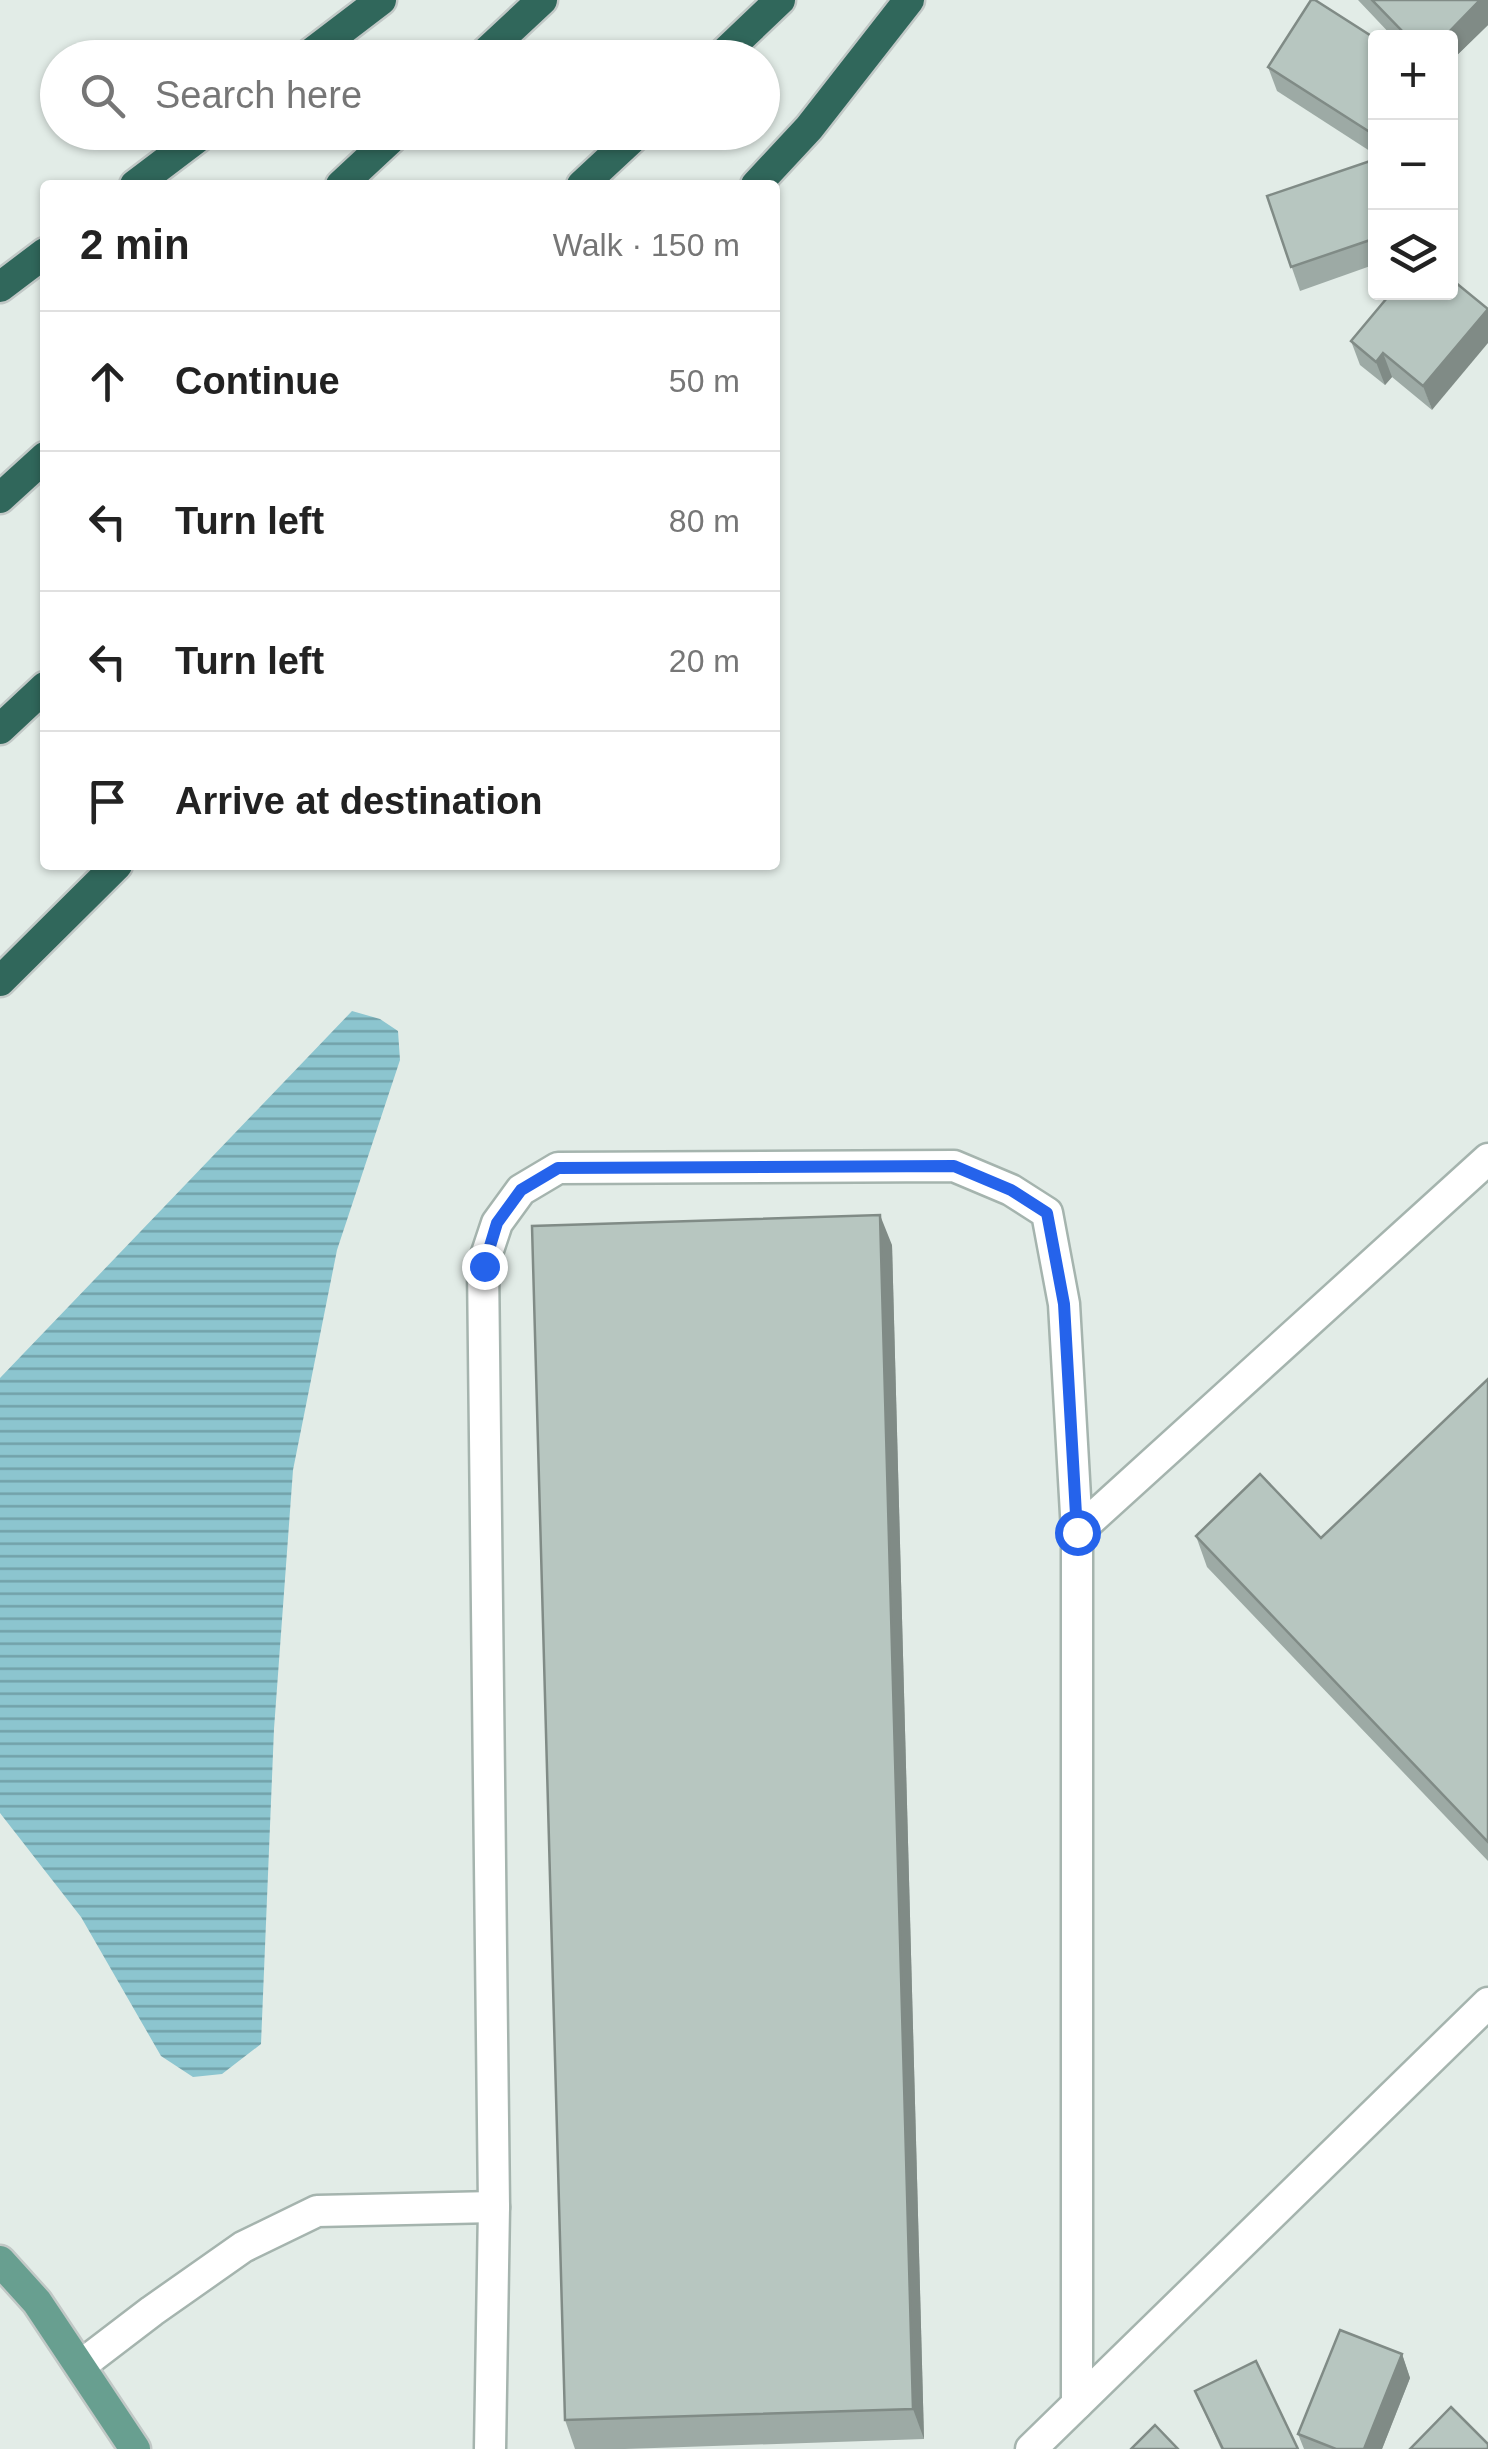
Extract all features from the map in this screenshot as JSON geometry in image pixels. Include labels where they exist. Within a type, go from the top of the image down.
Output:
[{"type":"highway","points":[[329,40],[381,0]]},
{"type":"highway","points":[[499,40],[542,0]]},
{"type":"highway","points":[[738,40],[780,0]]},
{"type":"highway","points":[[761,180],[809,128],[909,0]]},
{"type":"highway","points":[[142,180],[181,150]]},
{"type":"highway","points":[[346,180],[379,150]]},
{"type":"highway","points":[[587,180],[619,150]]},
{"type":"highway","points":[[0,287],[40,257]]},
{"type":"highway","points":[[0,498],[40,461]]},
{"type":"highway","points":[[0,729],[35,697]]},
{"type":"highway","points":[[0,981],[112,870]]},
{"type":"main road","points":[[0,2261],[37,2302],[135,2449]]},
{"type":"lane","points":[[1077,1532],[1488,1159]]},
{"type":"lane","points":[[490,2449],[494,2207],[484,1266],[497,1223],[521,1190],[558,1168],[954,1166],[1011,1190],[1047,1213],[1064,1304],[1077,1532],[1077,2404]]},
{"type":"lane","points":[[1031,2449],[1488,2003]]},
{"type":"lane","points":[[80,2366],[243,2246],[317,2212],[494,2207]]},
{"type":"water","points":[[352,1011],[380,1019],[398,1031],[400,1060],[337,1250],[293,1470],[274,1729],[261,2044],[222,2074],[193,2077],[161,2056],[81,1917],[0,1813],[0,1378]]},
{"type":"building","points":[[1311,0],[1315,0],[1368,34],[1368,131],[1268,67]]},
{"type":"building","points":[[1372,0],[1480,0],[1451,30],[1401,30]]},
{"type":"building","points":[[1368,162],[1368,241],[1291,267],[1267,196]]},
{"type":"building","points":[[1458,285],[1488,309],[1423,386],[1383,353],[1376,362],[1351,341],[1385,300],[1458,300]]},
{"type":"building","points":[[880,1215],[913,2409],[565,2420],[532,1226]]},
{"type":"building","points":[[1488,1379],[1488,1842],[1196,1536],[1260,1474],[1321,1538]]},
{"type":"building","points":[[1340,2330],[1402,2354],[1364,2449],[1336,2449],[1298,2434]]},
{"type":"building","points":[[1256,2361],[1298,2449],[1223,2449],[1195,2391]]},
{"type":"building","points":[[1451,2407],[1488,2444],[1488,2449],[1410,2449]]},
{"type":"building","points":[[1155,2425],[1178,2449],[1131,2449]]},
{"type":"route","points":[[484,1266],[497,1223],[521,1190],[558,1168],[954,1166],[1011,1190],[1047,1213],[1064,1304],[1077,1532]]}]
